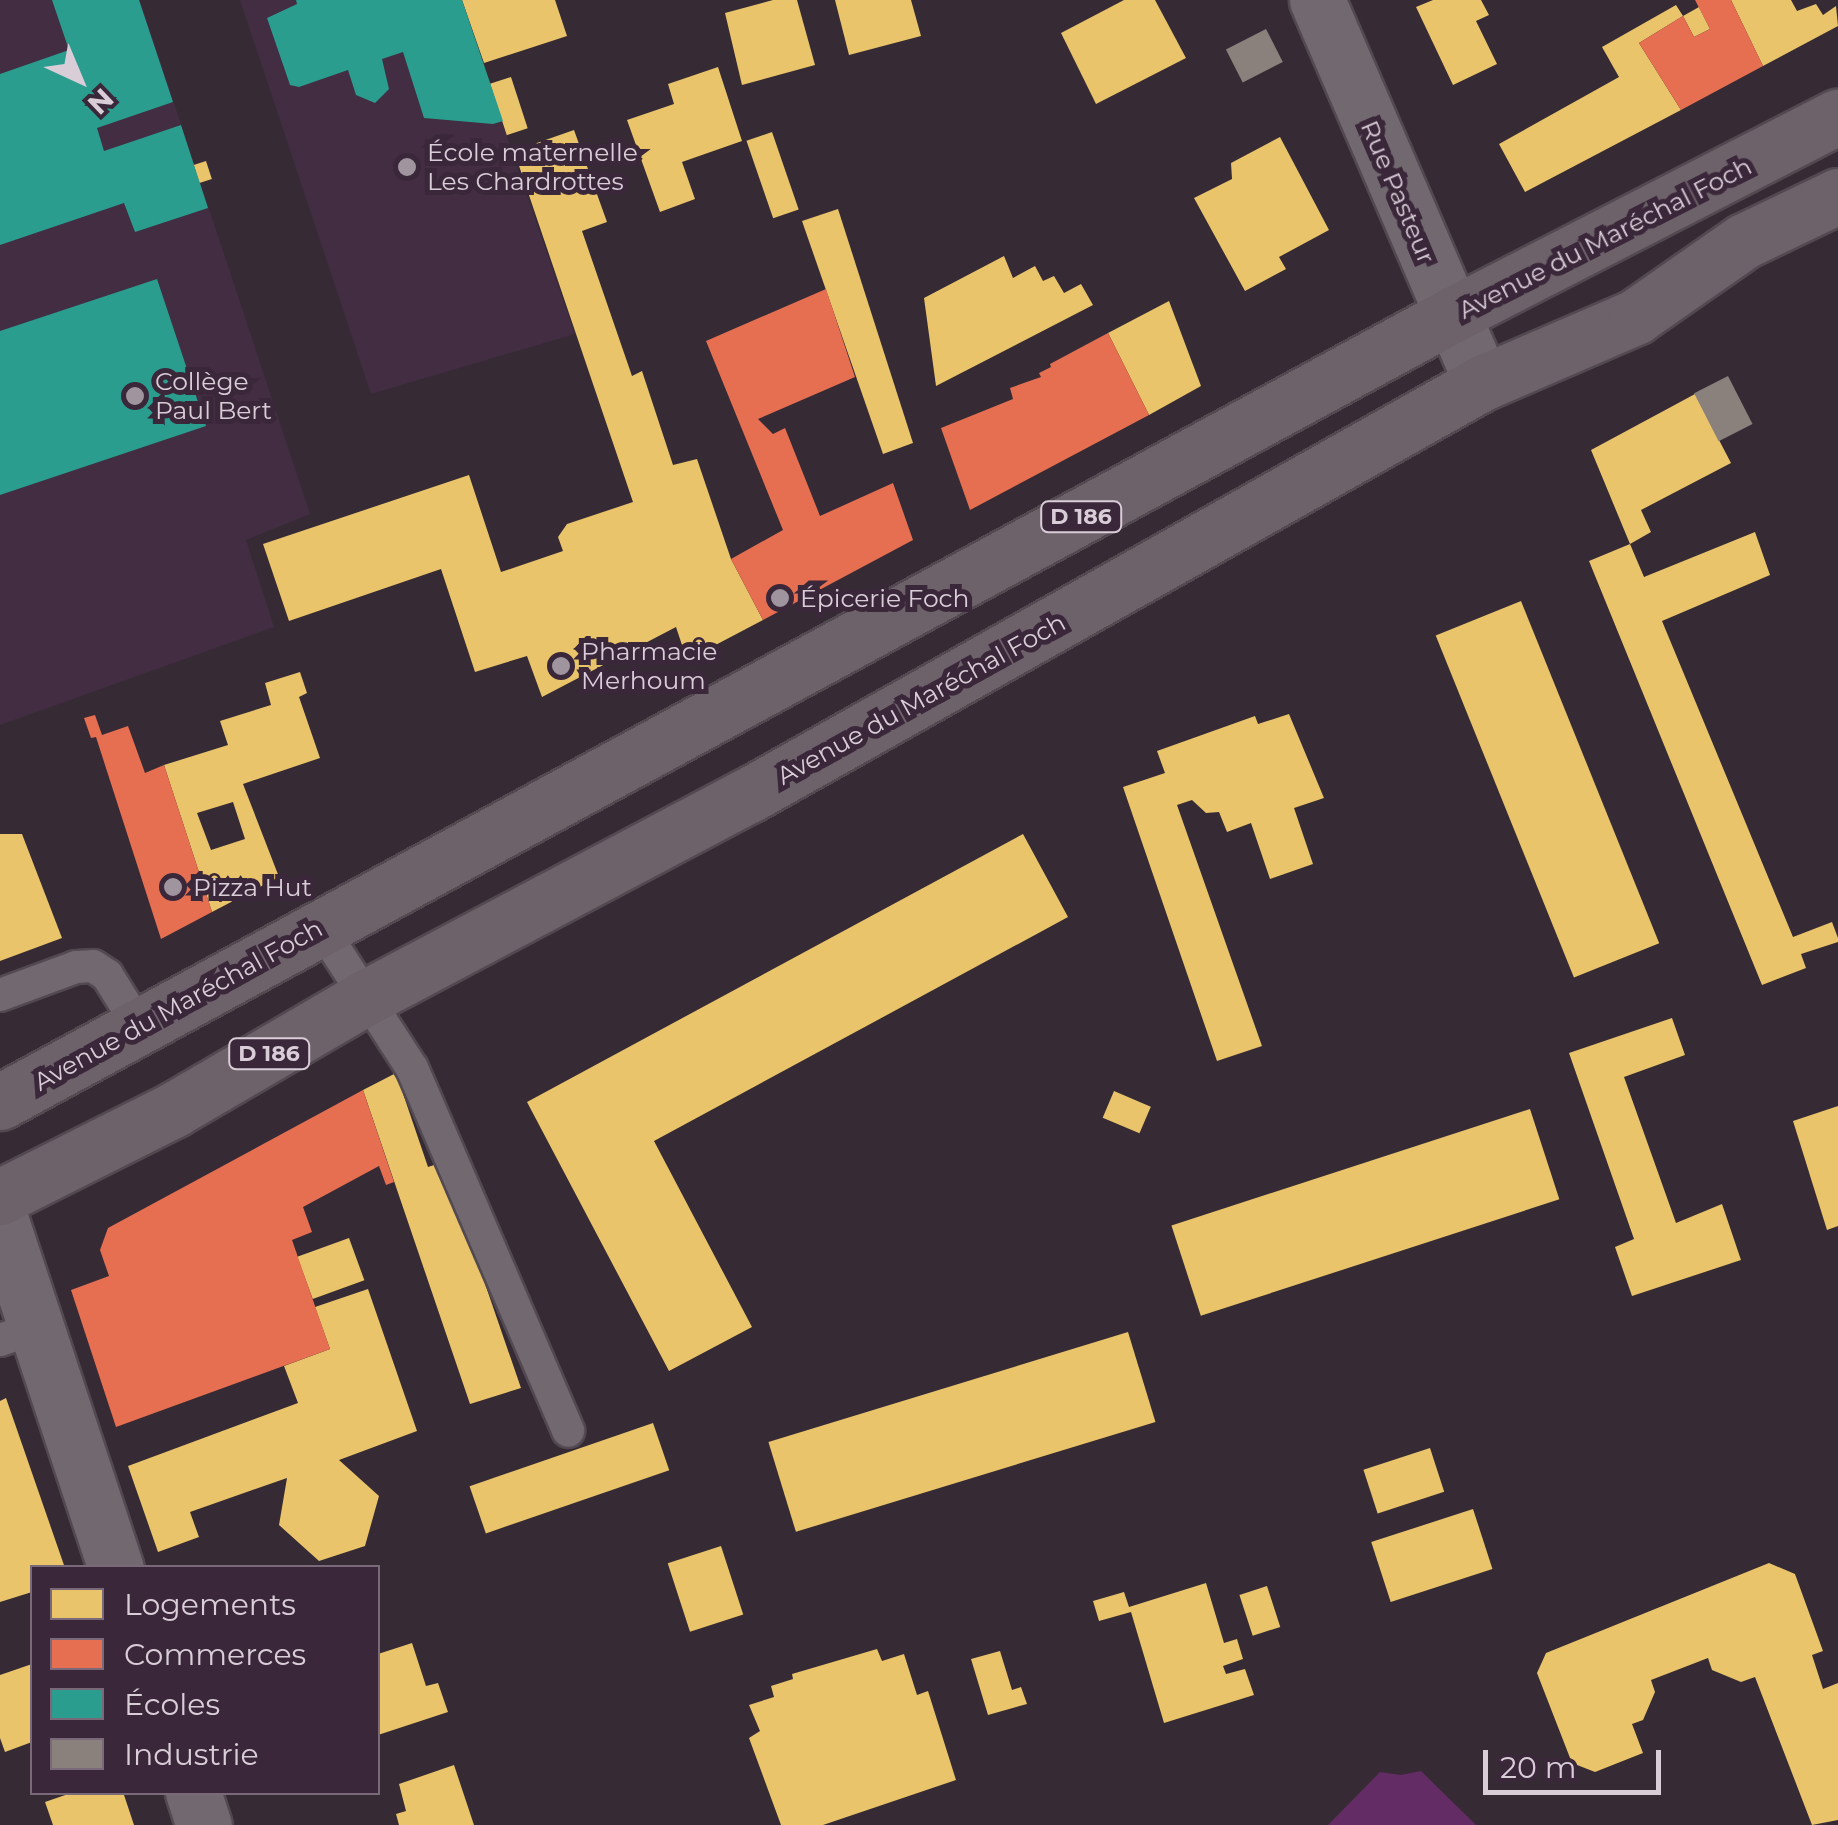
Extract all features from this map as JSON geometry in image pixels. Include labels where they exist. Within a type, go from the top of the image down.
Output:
[{"type":"main road","name":"Avenue du Maréchal Foch","points":[[0,1102],[1452,315],[1838,117]]},
{"type":"main road","name":"Avenue du Maréchal Foch","points":[[0,1196],[173,1110],[365,998],[749,796],[1482,382],[1634,317],[1744,241],[1838,196]]},
{"type":"street","name":"Rue Pasteur","points":[[1316,0],[1482,382]]},
{"type":"street","points":[[0,1218],[17,1334],[115,1565]]},
{"type":"street","points":[[194,1795],[204,1825]]},
{"type":"lane","points":[[320,926],[412,1068],[568,1431]]},
{"type":"lane","points":[[0,996],[76,967],[93,966],[108,975],[140,1028]]},
{"type":"shaded area","name":"Collège Paul Bert","points":[[0,0],[140,0],[310,514],[246,540],[274,627],[0,725]]},
{"type":"shaded area","name":"École maternelle Les Chardrottes","points":[[240,0],[460,0],[575,334],[371,394]]},
{"type":"shaded area","points":[[1421,1771],[1476,1825],[1328,1825],[1380,1772],[1401,1775]]},
{"type":"building: Logements","points":[[462,0],[555,0],[567,36],[484,63]]},
{"type":"building: Logements","points":[[773,0],[797,0],[815,65],[742,85],[725,13]]},
{"type":"building: Logements","points":[[835,0],[911,0],[921,36],[849,55]]},
{"type":"building: Logements","points":[[1124,0],[1155,0],[1186,58],[1096,104],[1061,33]]},
{"type":"building: Logements","points":[[1433,0],[1481,0],[1489,15],[1476,21],[1497,64],[1453,85],[1416,7]]},
{"type":"building: Logements","points":[[1731,0],[1791,0],[1797,11],[1816,4],[1823,15],[1836,6],[1838,26],[1763,66]]},
{"type":"building: Logements","points":[[1676,5],[1683,16],[1639,43],[1681,110],[1525,192],[1499,144],[1619,77],[1602,47]]},
{"type":"building: Logements","points":[[1699,7],[1710,29],[1694,37],[1683,16]]},
{"type":"building: Logements","points":[[718,67],[742,141],[682,162],[695,199],[660,212],[627,120],[674,104],[668,84]]},
{"type":"building: Logements","points":[[511,77],[528,128],[507,135],[490,84]]},
{"type":"building: Logements","points":[[574,130],[607,222],[582,231],[632,376],[642,371],[673,465],[697,459],[731,559],[763,620],[687,660],[676,627],[542,697],[527,656],[475,672],[441,569],[289,621],[263,544],[469,475],[501,572],[563,551],[558,537],[567,524],[633,502],[514,151]]},
{"type":"building: Logements","points":[[772,132],[799,210],[773,218],[746,141]]},
{"type":"building: Logements","points":[[1280,137],[1329,230],[1279,257],[1286,269],[1245,291],[1194,198],[1232,179],[1231,163]]},
{"type":"building: Logements","points":[[206,161],[212,179],[200,183],[194,165]]},
{"type":"building: Logements","points":[[838,209],[913,443],[883,454],[802,221]]},
{"type":"building: Logements","points":[[1004,256],[1013,278],[1035,266],[1043,281],[1054,276],[1064,293],[1081,284],[1093,305],[936,386],[924,298]]},
{"type":"building: Logements","points":[[1169,301],[1201,386],[1149,415],[1108,333]]},
{"type":"building: Logements","points":[[1695,394],[1731,463],[1641,510],[1651,532],[1630,544],[1591,450]]},
{"type":"building: Logements","points":[[1755,532],[1770,575],[1662,621],[1793,937],[1832,922],[1838,938],[1838,942],[1801,954],[1806,968],[1762,985],[1589,561],[1630,544],[1644,577]]},
{"type":"building: Logements","points":[[1521,601],[1659,943],[1574,978],[1436,635]]},
{"type":"building: Logements","points":[[300,672],[307,693],[299,697],[320,758],[243,784],[279,877],[212,912],[164,765],[228,745],[220,721],[271,705],[265,683]],"holes":[[[233,802],[245,839],[211,850],[197,813]]]},
{"type":"building: Logements","points":[[1289,714],[1324,798],[1294,808],[1313,864],[1270,879],[1251,823],[1227,832],[1219,812],[1206,813],[1192,800],[1177,805],[1262,1046],[1217,1061],[1123,787],[1165,773],[1157,751],[1255,716],[1258,724]]},
{"type":"building: Logements","points":[[0,834],[22,834],[62,938],[0,961]]},
{"type":"building: Logements","points":[[1023,834],[1068,917],[654,1141],[752,1327],[669,1371],[527,1102]]},
{"type":"building: Logements","points":[[1672,1018],[1685,1055],[1624,1077],[1676,1223],[1722,1204],[1741,1260],[1632,1296],[1615,1247],[1634,1239],[1569,1053]]},
{"type":"building: Logements","points":[[396,1073],[428,1167],[443,1162],[521,1388],[470,1404],[363,1090]]},
{"type":"building: Logements","points":[[1114,1091],[1151,1107],[1139,1133],[1103,1118]]},
{"type":"building: Logements","points":[[1838,1106],[1838,1226],[1827,1230],[1793,1121]]},
{"type":"building: Logements","points":[[1530,1109],[1559,1199],[1201,1316],[1171,1225]]},
{"type":"building: Logements","points":[[349,1238],[364,1280],[313,1299],[297,1257]]},
{"type":"building: Logements","points":[[368,1289],[417,1431],[339,1460],[379,1496],[365,1546],[319,1561],[279,1525],[287,1478],[190,1512],[199,1537],[158,1552],[128,1466],[298,1403],[284,1366],[330,1349],[315,1307]]},
{"type":"building: Logements","points":[[1128,1332],[1155,1422],[796,1532],[768,1442]]},
{"type":"building: Logements","points":[[6,1398],[64,1565],[30,1565],[30,1593],[0,1602],[0,1401]]},
{"type":"building: Logements","points":[[653,1423],[669,1470],[486,1533],[470,1486]]},
{"type":"building: Logements","points":[[1430,1448],[1444,1492],[1378,1513],[1363,1470]]},
{"type":"building: Logements","points":[[1473,1509],[1492,1569],[1391,1602],[1371,1542]]},
{"type":"building: Logements","points":[[721,1546],[743,1614],[690,1632],[668,1563]]},
{"type":"building: Logements","points":[[1769,1563],[1795,1574],[1823,1651],[1812,1655],[1823,1689],[1838,1683],[1838,1820],[1812,1825],[1755,1677],[1741,1682],[1712,1670],[1708,1658],[1651,1680],[1655,1692],[1643,1720],[1632,1724],[1643,1753],[1595,1772],[1572,1763],[1537,1673],[1546,1653]]},
{"type":"building: Logements","points":[[1206,1583],[1224,1643],[1237,1639],[1243,1659],[1223,1666],[1226,1674],[1245,1669],[1254,1695],[1164,1723],[1131,1612],[1099,1621],[1093,1601],[1124,1592],[1129,1607]]},
{"type":"building: Logements","points":[[1267,1586],[1280,1627],[1253,1636],[1239,1595]]},
{"type":"building: Logements","points":[[412,1643],[426,1686],[438,1683],[448,1712],[380,1734],[380,1653]]},
{"type":"building: Logements","points":[[877,1649],[882,1661],[904,1654],[917,1695],[928,1691],[956,1780],[823,1825],[781,1825],[749,1738],[760,1731],[749,1705],[774,1697],[771,1686],[793,1679],[792,1674]]},
{"type":"building: Logements","points":[[1000,1651],[1012,1690],[1021,1687],[1027,1704],[988,1715],[971,1659]]},
{"type":"building: Logements","points":[[30,1665],[30,1743],[5,1752],[0,1738],[0,1675]]},
{"type":"building: Logements","points":[[454,1765],[474,1825],[399,1825],[396,1814],[406,1811],[399,1784]]},
{"type":"building: Logements","points":[[65,1795],[124,1795],[134,1825],[53,1825],[45,1802]]},
{"type":"building: Commerces","points":[[1695,0],[1731,0],[1763,66],[1681,110],[1639,43],[1683,16],[1694,37],[1710,29]]},
{"type":"building: Commerces","points":[[826,289],[855,377],[758,419],[773,434],[785,428],[820,516],[893,483],[913,540],[763,620],[731,559],[783,530],[706,341]]},
{"type":"building: Commerces","points":[[1108,333],[1149,415],[970,510],[941,428],[1013,399],[1010,388],[1041,377],[1039,373],[1050,364]]},
{"type":"building: Commerces","points":[[95,715],[102,735],[128,726],[145,773],[164,765],[212,912],[161,939],[96,737],[91,738],[84,718]]},
{"type":"building: Commerces","points":[[363,1090],[394,1182],[386,1185],[379,1166],[303,1207],[312,1232],[292,1240],[330,1349],[116,1427],[71,1290],[109,1276],[100,1250],[108,1228]]},
{"type":"building: Écoles","points":[[52,0],[139,0],[173,102],[97,128],[104,151],[181,125],[208,208],[135,232],[124,203],[0,245],[0,74],[69,50]]},
{"type":"building: Écoles","points":[[296,0],[462,0],[503,121],[493,124],[424,118],[403,52],[382,59],[389,89],[375,103],[356,95],[348,70],[299,87],[290,85],[267,18],[297,4]]},
{"type":"building: Écoles","points":[[157,279],[206,426],[0,495],[0,331]]},
{"type":"building: Industrie","points":[[1266,29],[1283,62],[1243,82],[1226,49]]},
{"type":"building: Industrie","points":[[1728,376],[1753,424],[1719,441],[1694,393]]},
{"type":"place","name":"École maternelle Les Chardrottes","points":[[407,167]]},
{"type":"place","name":"Collège Paul Bert","points":[[135,396]]},
{"type":"place","name":"Épicerie Foch","points":[[780,598]]},
{"type":"place","name":"Pharmacie Merhoum","points":[[561,666]]},
{"type":"place","name":"Pizza Hut","points":[[173,887]]}]
